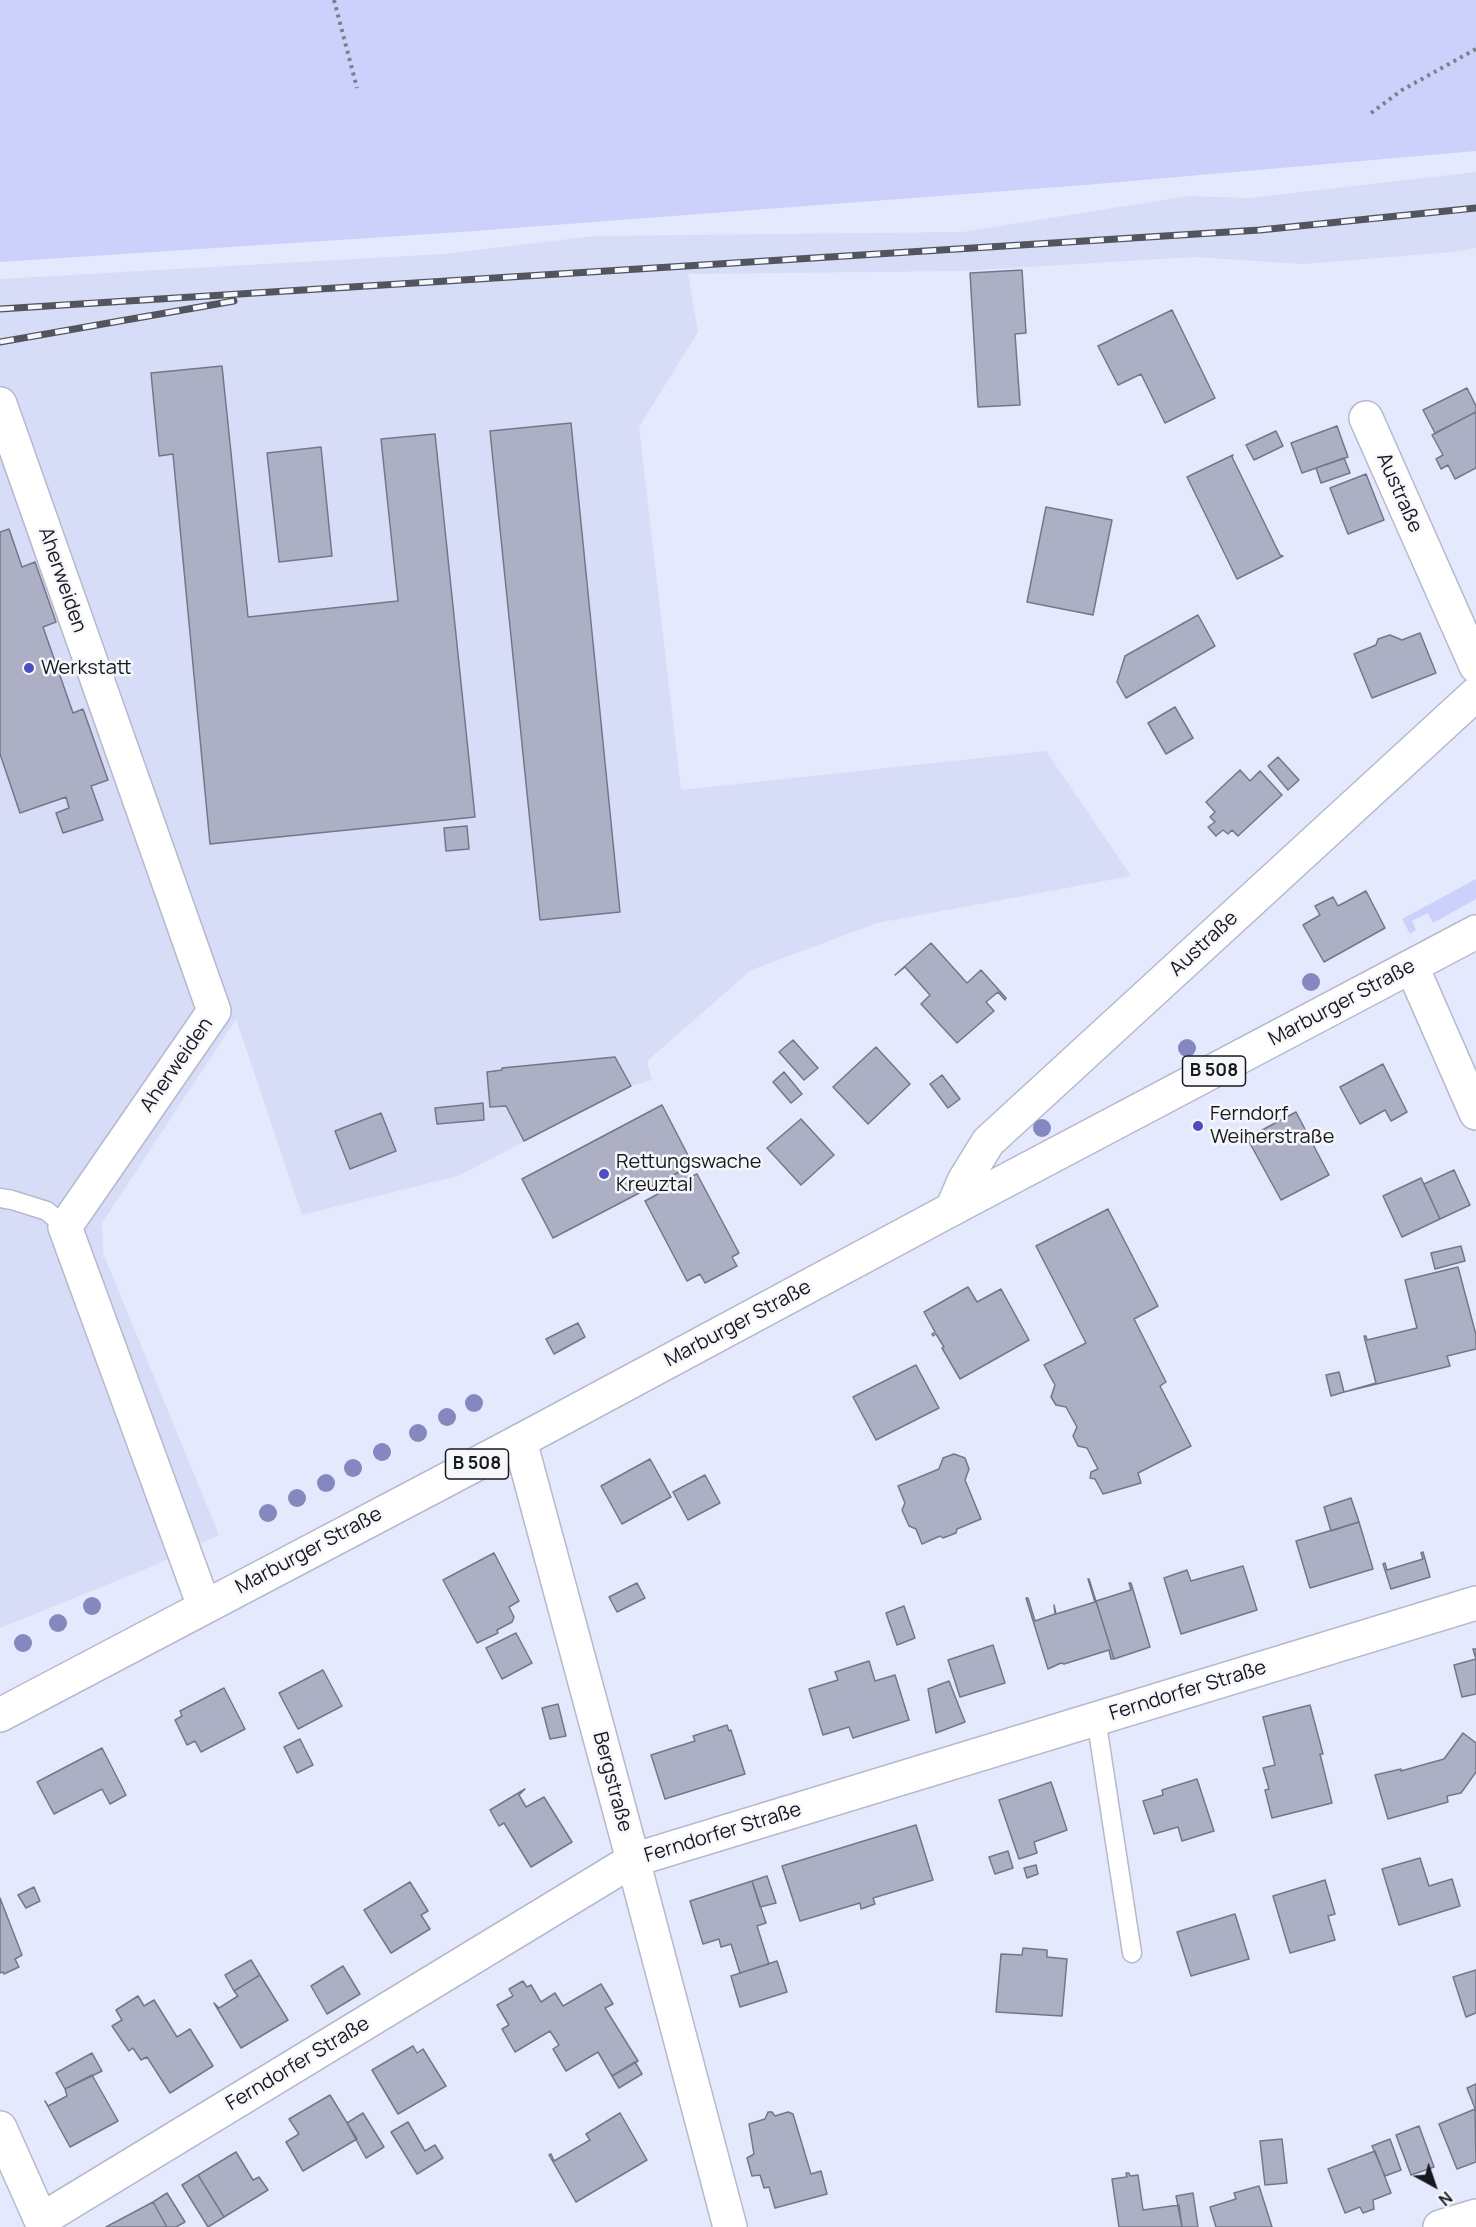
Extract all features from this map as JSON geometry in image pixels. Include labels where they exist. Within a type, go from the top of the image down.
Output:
[{"type":"street","name":"Aherweiden","points":[[0,404],[214,1011],[65,1227]]},
{"type":"street","name":"Austraße","points":[[1366,418],[1476,666]]},
{"type":"street","name":"Austraße","points":[[952,1209],[964,1181],[988,1142],[1476,694]]},
{"type":"street","name":"Marburger Straße","points":[[0,1715],[1476,932]]},
{"type":"street","points":[[1412,967],[1476,1113]]},
{"type":"street","points":[[65,1227],[204,1606]]},
{"type":"street","name":"Bergstraße","points":[[520,1441],[730,2227]]},
{"type":"street","name":"Ferndorfer Straße","points":[[42,2224],[633,1860],[1476,1603]]},
{"type":"street","points":[[0,2128],[42,2224]]},
{"type":"street","points":[[1440,2227],[1476,2216]]},
{"type":"lane","points":[[0,1198],[47,1211],[65,1227]]},
{"type":"lane","points":[[1096,1718],[1132,1953]]},
{"type":"path","points":[[334,0],[357,88]]},
{"type":"path","points":[[1371,112],[1402,90],[1476,49]]},
{"type":"shaded area","points":[[0,0],[1476,0],[1476,151],[1085,185],[461,232],[0,262]]},
{"type":"shaded area","points":[[1476,172],[1476,248],[1453,252],[1303,264],[1193,257],[962,271],[688,274],[698,332],[639,427],[681,790],[1046,751],[1131,876],[877,923],[751,970],[647,1061],[652,1080],[631,1086],[458,1176],[302,1215],[236,1019],[102,1223],[103,1253],[219,1535],[153,1566],[0,1628],[0,279],[443,254],[595,236],[962,232],[1189,196],[1249,198]]},
{"type":"shaded area","points":[[1476,879],[1476,899],[1433,923],[1428,913],[1412,921],[1416,930],[1410,934],[1402,919]]},
{"type":"building","points":[[1022,270],[1026,333],[1015,334],[1020,405],[978,407],[970,273]]},
{"type":"building","points":[[1172,310],[1215,398],[1165,423],[1141,374],[1118,385],[1098,346]]},
{"type":"building","points":[[222,366],[248,617],[398,601],[381,439],[435,434],[475,817],[210,844],[173,454],[159,456],[151,373]]},
{"type":"building","points":[[1467,388],[1476,406],[1476,412],[1435,433],[1423,410]]},
{"type":"building","points":[[1476,412],[1476,468],[1455,479],[1448,465],[1441,469],[1436,459],[1443,455],[1432,435]]},
{"type":"building","points":[[571,423],[620,912],[540,920],[490,431]]},
{"type":"building","points":[[1337,426],[1348,457],[1302,473],[1291,443]]},
{"type":"building","points":[[1276,431],[1283,446],[1254,460],[1246,445]]},
{"type":"building","points":[[321,447],[332,556],[279,562],[267,453]]},
{"type":"building","points":[[1233,455],[1280,555],[1283,556],[1237,579],[1187,477]]},
{"type":"building","points":[[1344,458],[1350,473],[1321,483],[1316,468]]},
{"type":"building","points":[[1366,474],[1384,520],[1348,534],[1330,488]]},
{"type":"building","points":[[1046,507],[1112,520],[1093,615],[1027,602]]},
{"type":"building","name":"Werkstatt","points":[[9,529],[22,567],[35,562],[56,622],[43,627],[73,713],[83,709],[108,780],[91,786],[103,820],[63,833],[56,813],[69,808],[66,797],[20,813],[0,754],[0,532]]},
{"type":"building","points":[[1198,615],[1215,646],[1126,698],[1117,682],[1125,656]]},
{"type":"building","points":[[1420,633],[1436,673],[1372,698],[1354,654],[1376,645],[1378,639],[1390,635],[1402,640]]},
{"type":"building","points":[[1175,707],[1193,738],[1166,754],[1148,723]]},
{"type":"building","points":[[1278,757],[1299,780],[1288,790],[1268,766]]},
{"type":"building","points":[[1240,770],[1250,781],[1260,771],[1282,795],[1238,836],[1232,830],[1228,834],[1223,830],[1216,836],[1208,827],[1215,822],[1210,817],[1215,812],[1206,802]]},
{"type":"building","points":[[467,826],[469,849],[446,851],[444,828]]},
{"type":"building","points":[[1366,891],[1385,928],[1324,962],[1303,925],[1320,915],[1315,906],[1333,897],[1338,906]]},
{"type":"building","points":[[931,943],[967,983],[981,970],[1006,998],[1005,1000],[998,992],[986,1002],[994,1011],[957,1043],[921,1004],[930,995],[905,967],[895,975]]},
{"type":"building","points":[[793,1040],[818,1068],[804,1080],[779,1052]]},
{"type":"building","points":[[876,1047],[910,1084],[868,1124],[833,1087]]},
{"type":"building","points":[[615,1057],[631,1086],[524,1141],[506,1106],[490,1107],[487,1072],[502,1070],[502,1068]]},
{"type":"building","points":[[1383,1064],[1407,1112],[1391,1121],[1385,1110],[1360,1124],[1340,1087]]},
{"type":"building","points":[[784,1072],[802,1094],[791,1103],[773,1082]]},
{"type":"building","points":[[942,1075],[960,1099],[948,1108],[930,1084]]},
{"type":"building","points":[[483,1103],[484,1120],[437,1124],[435,1108]]},
{"type":"building","name":"Rettungswache Kreuztal","points":[[662,1105],[693,1165],[553,1238],[522,1179]]},
{"type":"building","points":[[1296,1112],[1329,1175],[1281,1200],[1247,1138]]},
{"type":"building","points":[[381,1113],[396,1151],[350,1169],[335,1131]]},
{"type":"building","points":[[801,1119],[834,1155],[801,1185],[767,1148]]},
{"type":"building","points":[[685,1169],[690,1177],[697,1174],[739,1253],[732,1257],[737,1266],[705,1283],[700,1274],[687,1281],[645,1201],[658,1194],[654,1185]]},
{"type":"building","points":[[1454,1170],[1470,1205],[1440,1219],[1424,1184]]},
{"type":"building","points":[[1421,1178],[1440,1219],[1402,1237],[1383,1196]]},
{"type":"building","points":[[1108,1209],[1158,1306],[1134,1319],[1166,1382],[1160,1386],[1191,1446],[1138,1473],[1141,1483],[1103,1494],[1095,1479],[1090,1478],[1091,1472],[1098,1469],[1087,1448],[1078,1446],[1073,1436],[1077,1427],[1066,1407],[1056,1405],[1051,1397],[1055,1385],[1044,1365],[1086,1343],[1036,1246]]},
{"type":"building","points":[[1461,1246],[1465,1261],[1435,1269],[1431,1253]]},
{"type":"building","points":[[1458,1267],[1476,1335],[1476,1349],[1447,1356],[1450,1366],[1344,1392],[1376,1383],[1364,1336],[1367,1340],[1417,1328],[1405,1280]]},
{"type":"building","points":[[968,1287],[977,1302],[1001,1289],[1029,1340],[960,1379],[936,1334],[933,1336],[935,1332],[924,1312]]},
{"type":"building","points":[[578,1323],[585,1337],[554,1354],[546,1339]]},
{"type":"building","points":[[916,1365],[939,1408],[876,1440],[853,1397]]},
{"type":"building","points":[[1339,1372],[1344,1392],[1331,1396],[1326,1375]]},
{"type":"building","points":[[954,1454],[965,1458],[969,1469],[965,1480],[981,1519],[957,1529],[956,1533],[943,1538],[940,1536],[922,1544],[916,1529],[909,1526],[902,1510],[905,1503],[898,1486],[939,1469],[943,1458]]},
{"type":"building","points":[[650,1459],[671,1497],[622,1524],[601,1486]]},
{"type":"building","points":[[705,1475],[720,1503],[688,1520],[673,1492]]},
{"type":"building","points":[[1351,1498],[1359,1522],[1331,1531],[1324,1507]]},
{"type":"building","points":[[1359,1522],[1373,1569],[1310,1588],[1296,1541]]},
{"type":"building","points":[[1423,1552],[1430,1577],[1391,1589],[1383,1564],[1385,1563],[1387,1570],[1423,1559],[1421,1553]]},
{"type":"building","points":[[494,1553],[519,1601],[509,1607],[514,1617],[512,1622],[497,1630],[498,1633],[477,1643],[443,1580]]},
{"type":"building","points":[[1243,1566],[1257,1610],[1181,1634],[1164,1578],[1187,1570],[1191,1581]]},
{"type":"building","points":[[1088,1579],[1114,1659],[1111,1659],[1109,1650],[1061,1663],[1048,1669],[1026,1598],[1028,1598],[1035,1621],[1055,1614],[1054,1605],[1056,1614],[1095,1602]]},
{"type":"building","points":[[637,1583],[645,1598],[617,1612],[609,1597]]},
{"type":"building","points":[[1129,1583],[1131,1583],[1150,1647],[1114,1659],[1096,1601],[1131,1590]]},
{"type":"building","points":[[904,1606],[915,1638],[897,1645],[886,1613]]},
{"type":"building","points":[[516,1633],[532,1663],[502,1679],[486,1648]]},
{"type":"building","points":[[993,1645],[1005,1683],[960,1697],[948,1660]]},
{"type":"building","points":[[1476,1659],[1476,1694],[1462,1697],[1454,1665]]},
{"type":"building","points":[[869,1661],[875,1681],[895,1675],[909,1720],[853,1738],[849,1727],[823,1735],[809,1689],[838,1680],[835,1672]]},
{"type":"building","points":[[323,1670],[342,1706],[298,1729],[279,1693]]},
{"type":"building","points":[[949,1681],[965,1722],[936,1733],[928,1689]]},
{"type":"building","points":[[224,1688],[245,1729],[201,1752],[195,1741],[187,1745],[175,1720],[182,1716],[180,1711]]},
{"type":"building","points":[[558,1704],[566,1736],[550,1739],[542,1708]]},
{"type":"building","points":[[1310,1705],[1323,1754],[1320,1754],[1332,1803],[1272,1818],[1265,1790],[1269,1789],[1263,1768],[1275,1765],[1263,1717]]},
{"type":"building","points":[[727,1725],[729,1731],[731,1730],[745,1774],[665,1799],[651,1755],[695,1741],[693,1736]]},
{"type":"building","points":[[1463,1733],[1476,1743],[1476,1772],[1461,1793],[1447,1796],[1448,1802],[1388,1819],[1375,1775],[1401,1769],[1401,1771],[1444,1759]]},
{"type":"building","points":[[300,1739],[313,1765],[297,1773],[284,1747]]},
{"type":"building","points":[[102,1748],[126,1795],[110,1804],[102,1789],[54,1814],[37,1782]]},
{"type":"building","points":[[1197,1779],[1214,1831],[1182,1841],[1178,1827],[1154,1834],[1143,1801],[1163,1795],[1162,1790]]},
{"type":"building","points":[[1051,1782],[1067,1830],[1034,1842],[1037,1853],[1019,1859],[999,1800]]},
{"type":"building","points":[[525,1789],[519,1795],[526,1807],[544,1797],[572,1842],[531,1867],[504,1823],[499,1826],[490,1810]]},
{"type":"building","points":[[916,1825],[933,1880],[873,1898],[875,1904],[861,1909],[860,1903],[800,1921],[782,1866]]},
{"type":"building","points":[[1008,1851],[1013,1868],[995,1874],[989,1857]]},
{"type":"building","points":[[1420,1858],[1429,1886],[1452,1879],[1460,1906],[1399,1925],[1382,1869]]},
{"type":"building","points":[[1036,1865],[1038,1874],[1027,1878],[1024,1868]]},
{"type":"building","points":[[767,1876],[776,1903],[760,1907],[752,1881]]},
{"type":"building","points":[[1325,1880],[1335,1914],[1328,1916],[1335,1940],[1290,1953],[1273,1896]]},
{"type":"building","points":[[752,1881],[766,1923],[757,1926],[769,1964],[740,1973],[731,1944],[721,1947],[719,1939],[703,1944],[690,1901]]},
{"type":"building","points":[[410,1882],[428,1911],[421,1915],[430,1929],[391,1953],[364,1910]]},
{"type":"building","points":[[34,1887],[40,1901],[26,1908],[18,1895]]},
{"type":"building","points":[[0,1898],[22,1955],[15,1959],[19,1967],[4,1974],[0,1973]]},
{"type":"building","points":[[1235,1914],[1249,1959],[1191,1976],[1177,1932]]},
{"type":"building","points":[[1023,1948],[1047,1950],[1047,1957],[1067,1959],[1062,2016],[996,2012],[1001,1954],[1022,1955]]},
{"type":"building","points":[[251,1960],[260,1975],[234,1991],[225,1975]]},
{"type":"building","points":[[777,1961],[787,1992],[740,2007],[731,1976]]},
{"type":"building","points":[[343,1966],[360,1994],[327,2014],[311,1986]]},
{"type":"building","points":[[1476,1970],[1476,2013],[1466,2017],[1453,1977]]},
{"type":"building","points":[[260,1975],[288,2020],[241,2048],[214,2003],[219,2008],[238,1996],[234,1991]]},
{"type":"building","points":[[523,1981],[527,1987],[531,1985],[541,2002],[555,1993],[563,2006],[601,1984],[613,2004],[605,2008],[638,2061],[612,2076],[598,2052],[566,2071],[553,2049],[559,2045],[550,2031],[515,2052],[502,2029],[509,2025],[497,2005],[513,1996],[509,1989]]},
{"type":"building","points":[[138,1996],[144,2006],[154,2000],[177,2037],[190,2029],[213,2066],[170,2093],[147,2057],[141,2060],[133,2048],[129,2051],[112,2026],[122,2020],[116,2010]]},
{"type":"building","points":[[413,2046],[417,2053],[423,2049],[446,2086],[398,2114],[372,2070]]},
{"type":"building","points":[[92,2053],[102,2071],[65,2089],[56,2073]]},
{"type":"building","points":[[635,2062],[642,2074],[619,2088],[612,2076]]},
{"type":"building","points":[[92,2075],[118,2121],[70,2147],[45,2101],[48,2106],[67,2096],[65,2089]]},
{"type":"building","points":[[1476,2084],[1476,2111],[1467,2088]]},
{"type":"building","points":[[330,2095],[357,2139],[303,2171],[286,2142],[299,2134],[289,2119]]},
{"type":"building","points":[[1475,2109],[1476,2162],[1457,2169],[1439,2124]]},
{"type":"building","points":[[768,2112],[772,2112],[775,2116],[788,2112],[793,2114],[811,2174],[821,2171],[827,2194],[775,2208],[769,2187],[764,2188],[760,2175],[752,2176],[747,2158],[754,2154],[749,2124],[765,2119]]},
{"type":"building","points":[[363,2113],[384,2147],[366,2158],[347,2123]]},
{"type":"building","points":[[620,2113],[647,2160],[576,2202],[549,2155],[551,2154],[554,2161],[590,2140],[586,2134]]},
{"type":"building","points":[[408,2122],[425,2151],[435,2145],[443,2158],[417,2174],[391,2132]]},
{"type":"building","points":[[1419,2126],[1434,2167],[1411,2175],[1396,2135]]},
{"type":"building","points":[[1282,2139],[1287,2183],[1265,2185],[1260,2141]]},
{"type":"building","points":[[1390,2139],[1401,2170],[1385,2176],[1372,2146]]},
{"type":"building","points":[[1375,2151],[1391,2193],[1373,2200],[1374,2209],[1363,2213],[1360,2207],[1345,2213],[1328,2169]]},
{"type":"building","points":[[236,2152],[253,2180],[259,2177],[268,2190],[224,2217],[198,2175]]},
{"type":"building","points":[[1126,2173],[1130,2176],[1138,2175],[1143,2210],[1179,2205],[1182,2227],[1119,2227],[1112,2179],[1127,2177]]},
{"type":"building","points":[[198,2175],[224,2217],[208,2227],[182,2185]]},
{"type":"building","points":[[1259,2186],[1272,2227],[1216,2227],[1210,2207],[1236,2199],[1234,2193]]},
{"type":"building","points":[[167,2193],[185,2222],[176,2227],[167,2227],[153,2202]]},
{"type":"building","points":[[1193,2193],[1198,2227],[1182,2227],[1176,2196]]},
{"type":"building","points":[[153,2202],[167,2227],[106,2227]]},
{"type":"railway","points":[[0,309],[1260,230],[1476,208]]},
{"type":"railway","points":[[0,342],[234,301]]},
{"type":"place","name":"Werkstatt","points":[[29,668]]},
{"type":"place","name":"Ferndorf Weiherstraße","points":[[1198,1126]]},
{"type":"place","name":"Rettungswache Kreuztal","points":[[604,1174]]}]
